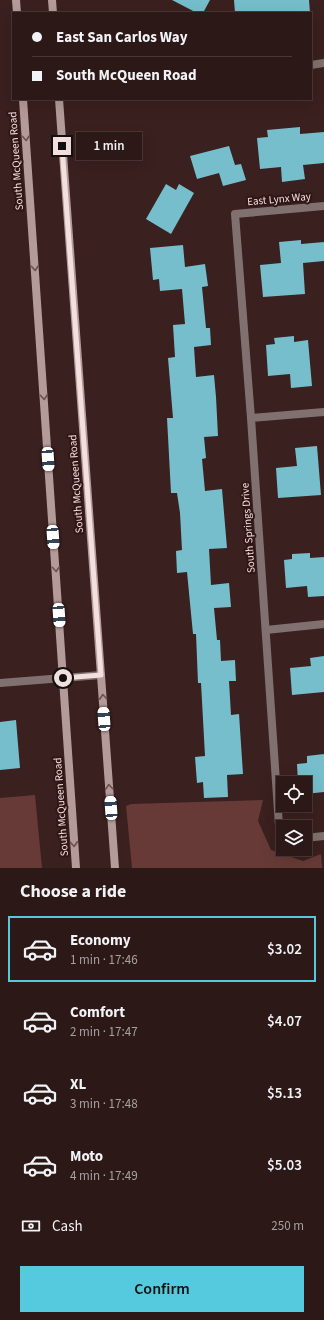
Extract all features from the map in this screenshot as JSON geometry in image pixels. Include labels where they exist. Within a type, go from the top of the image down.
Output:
[{"type":"main road","points":[[16,0],[17,12]]},
{"type":"main road","points":[[52,0],[52,12]]},
{"type":"main road","name":"South McQueen Road","points":[[23,100],[76,868]]},
{"type":"main road","name":"South McQueen Road","points":[[59,100],[115,868]]},
{"type":"street","points":[[312,64],[324,63]]},
{"type":"street","name":"East Lynx Way","points":[[235,214],[324,206]]},
{"type":"street","name":"South Springs Drive","points":[[235,214],[252,418],[280,820]]},
{"type":"street","points":[[252,418],[324,412]]},
{"type":"street","points":[[266,630],[324,624]]},
{"type":"street","points":[[0,683],[101,675]]},
{"type":"street","points":[[312,837],[324,836]]},
{"type":"shaded area","points":[[35,795],[42,868],[0,868],[0,798]]},
{"type":"shaded area","points":[[263,800],[258,821],[271,850],[276,852],[276,856],[288,856],[303,861],[321,854],[322,868],[132,868],[126,806],[131,804]]},
{"type":"building","points":[[172,0],[210,0],[204,12],[195,12]]},
{"type":"building","points":[[234,0],[309,0],[310,12],[235,12]]},
{"type":"building","points":[[300,127],[300,134],[324,132],[324,163],[303,165],[305,179],[282,182],[281,167],[260,169],[257,138],[268,137],[267,130]]},
{"type":"building","points":[[229,146],[235,165],[241,164],[246,180],[223,186],[219,173],[197,179],[190,156]]},
{"type":"building","points":[[166,184],[176,190],[179,184],[194,193],[171,234],[146,219]]},
{"type":"building","points":[[301,240],[301,244],[324,242],[324,261],[303,263],[305,294],[263,297],[260,265],[281,263],[279,242]]},
{"type":"building","points":[[183,245],[185,267],[205,264],[208,286],[202,287],[206,328],[210,328],[211,345],[194,347],[196,377],[214,375],[216,397],[218,436],[204,437],[206,458],[202,459],[205,491],[222,489],[227,548],[209,549],[211,585],[229,583],[231,607],[214,608],[217,640],[220,640],[221,661],[235,660],[236,681],[229,681],[231,715],[239,714],[243,774],[227,775],[228,797],[204,798],[203,782],[197,783],[195,757],[205,756],[201,683],[198,683],[196,634],[193,634],[187,572],[177,573],[176,551],[182,550],[180,513],[177,493],[171,493],[167,418],[173,418],[168,358],[175,357],[173,325],[185,324],[182,289],[160,291],[159,279],[153,280],[150,248]]},
{"type":"building","points":[[294,336],[294,342],[308,340],[312,386],[291,388],[290,374],[268,376],[266,345],[275,344],[274,338]]},
{"type":"building","points":[[317,446],[321,495],[278,498],[276,468],[297,466],[295,448]]},
{"type":"building","points":[[310,553],[310,558],[324,557],[324,596],[308,597],[307,586],[286,588],[284,560],[292,559],[292,554]]},
{"type":"building","points":[[324,656],[324,692],[292,695],[290,668],[311,666],[310,658]]},
{"type":"building","points":[[16,720],[20,768],[0,770],[0,722]]},
{"type":"building","points":[[324,754],[324,792],[312,793],[312,776],[298,776],[297,764],[307,763],[307,756]]},
{"type":"route","points":[[62,146],[101,675],[63,678]]}]
